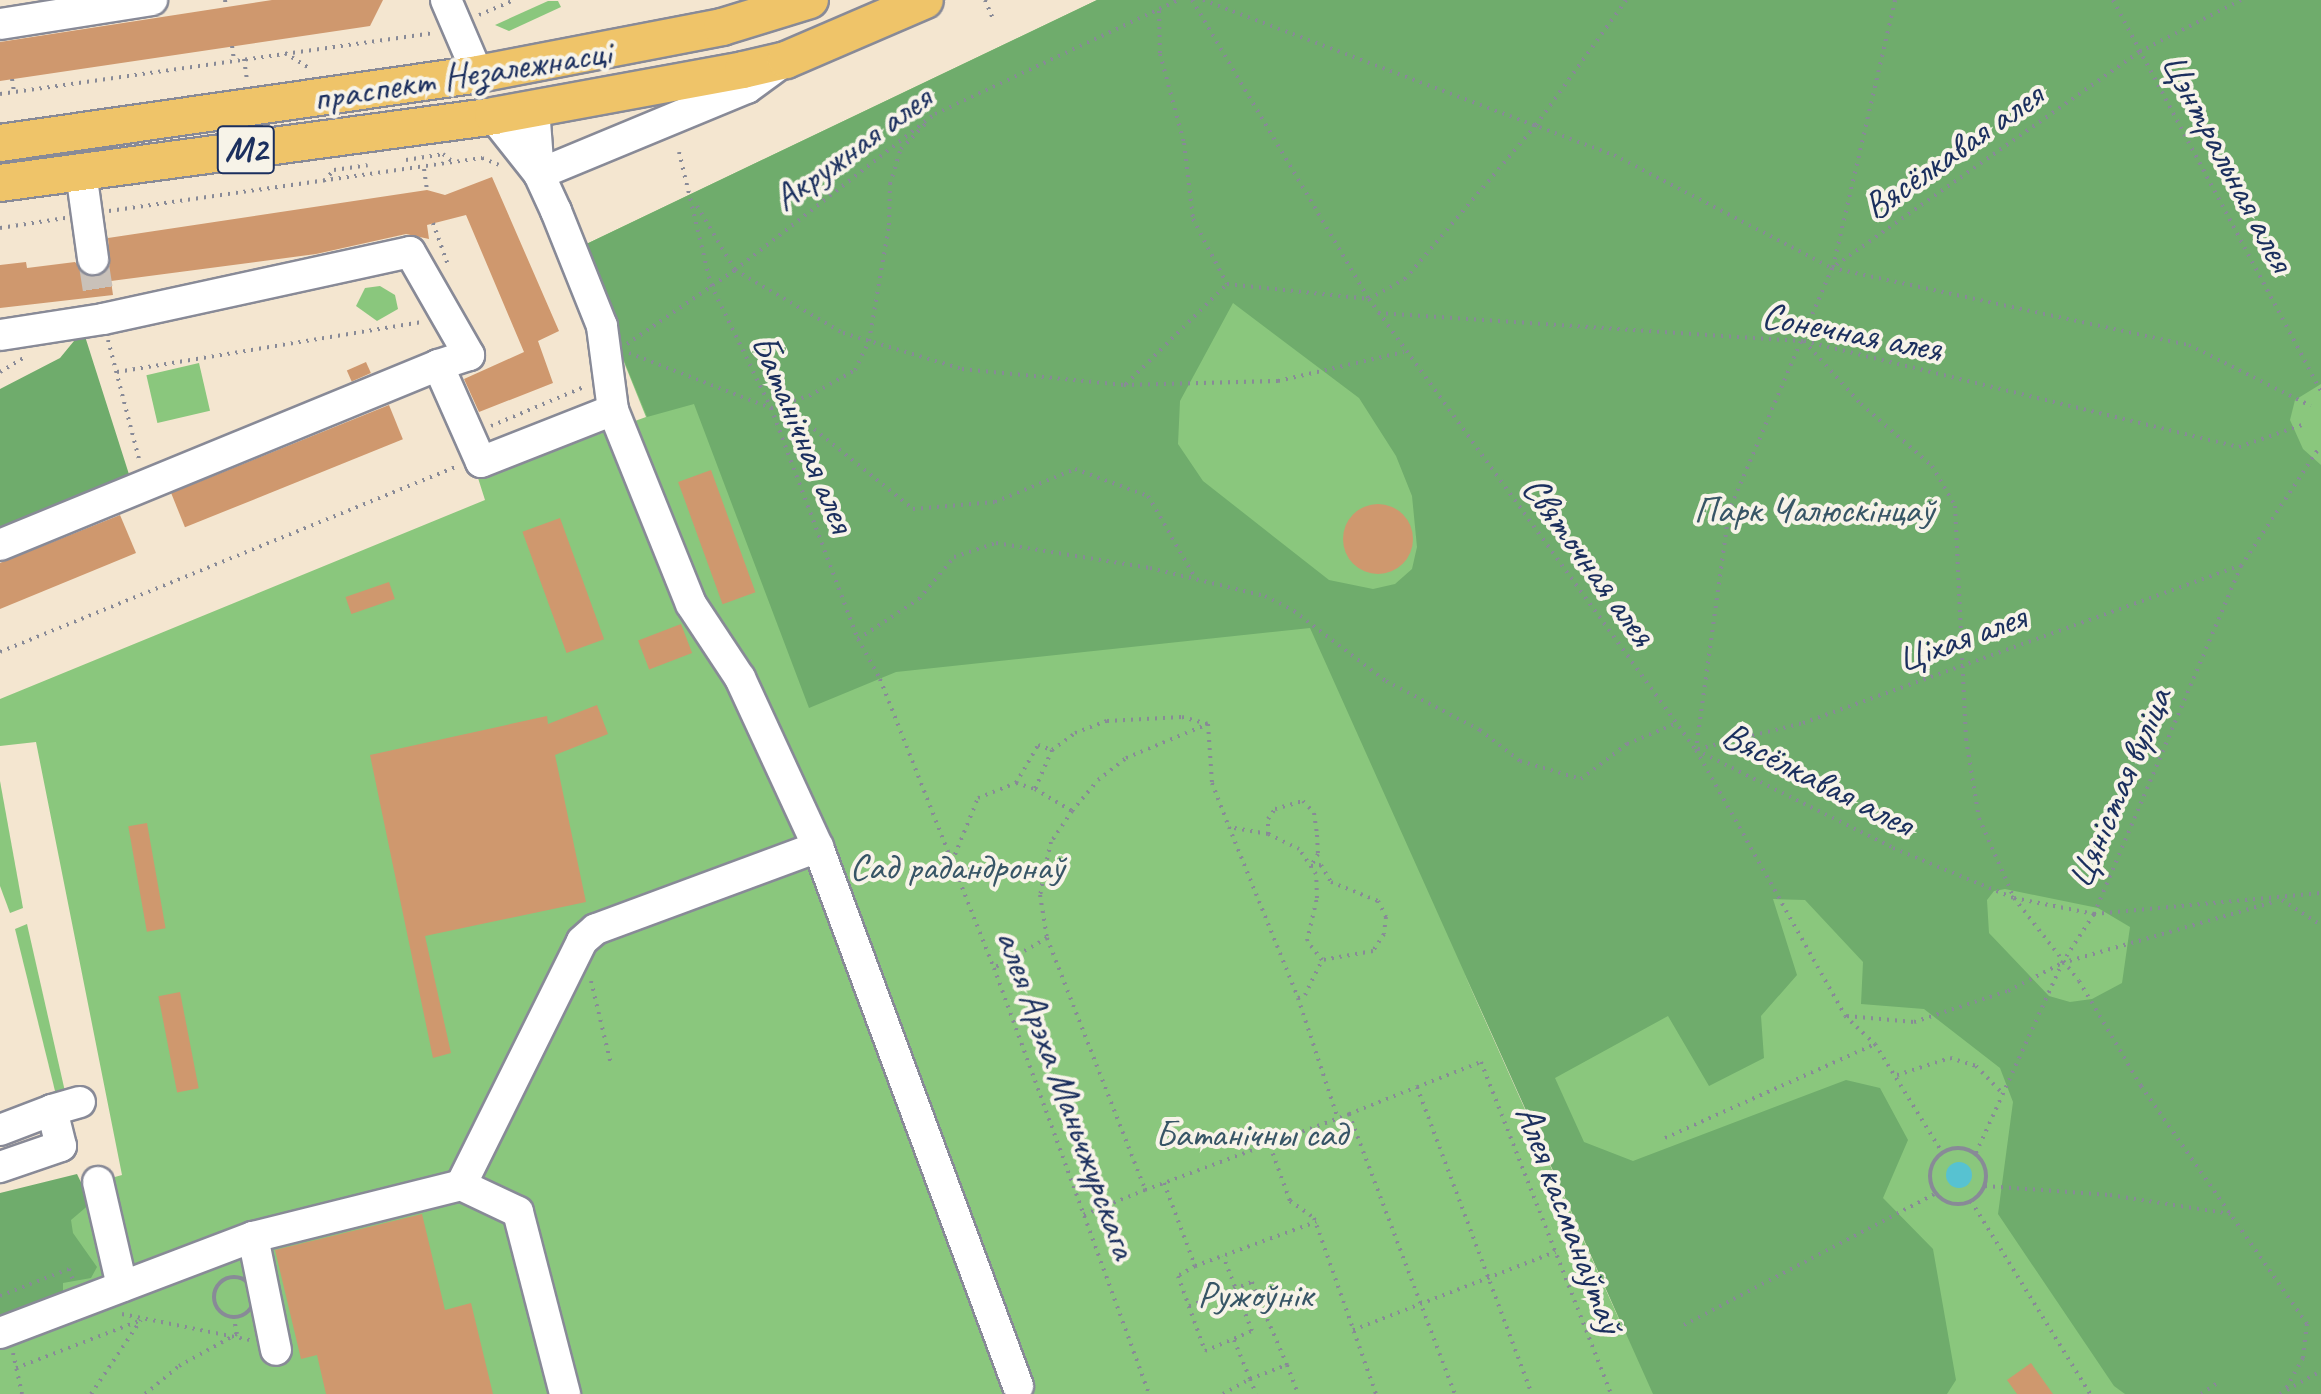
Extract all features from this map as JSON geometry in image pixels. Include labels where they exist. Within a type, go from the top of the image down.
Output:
[{"type":"main road","name":"праспект Незалежнасці","points":[[0,143],[473,75],[810,0]]},
{"type":"main road","name":"праспект Незалежнасці","points":[[0,183],[493,116],[786,60],[925,0]]},
{"type":"main road","points":[[764,8],[786,60]]},
{"type":"street","points":[[0,24],[152,0]]},
{"type":"street","points":[[446,0],[473,63],[473,75]]},
{"type":"street","points":[[539,174],[747,88],[786,60]]},
{"type":"street","points":[[534,108],[539,174]]},
{"type":"street","points":[[493,116],[539,174],[602,326],[613,410],[691,604],[740,678],[818,847],[1018,1386]]},
{"type":"street","points":[[81,172],[93,259]]},
{"type":"street","points":[[0,335],[101,308],[410,252],[469,355],[0,545]]},
{"type":"street","points":[[438,365],[481,462],[613,410]]},
{"type":"street","points":[[461,1185],[582,941],[596,929],[818,847]]},
{"type":"street","points":[[0,1130],[66,1106],[61,1146],[0,1167]]},
{"type":"street","points":[[98,1182],[122,1286]]},
{"type":"street","points":[[5,1338],[82,1301],[253,1237],[461,1185],[518,1212],[565,1394]]},
{"type":"street","points":[[253,1237],[276,1350]]},
{"type":"path","points":[[225,0],[226,7]]},
{"type":"path","points":[[472,18],[514,0]]},
{"type":"path","points":[[985,0],[993,19]]},
{"type":"path","name":"Акружная алея","points":[[771,408],[619,349],[735,270],[935,114],[1178,0]]},
{"type":"path","name":"Святочная алея","points":[[1192,0],[1378,313],[1696,750],[1845,1016],[1875,1044],[1942,1152]]},
{"type":"path","points":[[1203,0],[1614,155],[1832,268],[2189,345],[2311,406]]},
{"type":"path","points":[[1227,284],[1369,299],[1405,279],[1536,125],[1626,0]]},
{"type":"path","points":[[1832,268],[1895,0]]},
{"type":"path","name":"Цэнтральная алея","points":[[2113,0],[2321,391]]},
{"type":"path","name":"Вясёлкавая алея","points":[[2241,0],[2139,52],[1832,268],[1804,341],[1729,511],[1696,750],[1893,848],[2014,898],[2094,914],[2283,900],[2321,893]]},
{"type":"path","points":[[1159,11],[1160,54],[1184,143],[1193,219],[1227,284]]},
{"type":"path","points":[[0,94],[434,33],[434,41]]},
{"type":"path","points":[[232,46],[234,60]]},
{"type":"path","points":[[285,53],[318,73]]},
{"type":"path","points":[[244,59],[247,82]]},
{"type":"path","points":[[12,79],[14,92]]},
{"type":"path","points":[[771,408],[809,396],[855,370],[869,341],[889,225],[890,184],[901,149],[935,114]]},
{"type":"path","points":[[679,152],[694,202],[735,270],[843,333],[962,369],[1124,385],[1278,381],[1404,352]]},
{"type":"path","points":[[406,160],[443,154],[454,163]]},
{"type":"path","points":[[0,228],[482,158]]},
{"type":"path","points":[[324,182],[334,170],[368,165]]},
{"type":"path","points":[[423,168],[427,190]]},
{"type":"path","name":"Батанічная алея","points":[[694,202],[711,285],[771,408],[858,639],[880,679]]},
{"type":"path","points":[[1124,385],[1227,284]]},
{"type":"path","points":[[101,308],[146,485]]},
{"type":"path","name":"Сонечная алея","points":[[1378,313],[1804,341],[2239,447],[2305,424]]},
{"type":"path","points":[[117,372],[447,318]]},
{"type":"path","points":[[1804,341],[1861,404],[1932,466],[1955,506],[1961,666],[1979,818],[2014,898],[2079,981],[2141,1086],[2307,1324],[2303,1358],[2283,1392]]},
{"type":"path","points":[[489,427],[600,380]]},
{"type":"path","points":[[783,404],[913,509],[995,502],[1075,469],[1148,496],[1197,579]]},
{"type":"path","name":"Цяністая вуліца","points":[[1976,1153],[2000,1091],[2062,963],[2094,914],[2241,566],[2319,448]]},
{"type":"path","points":[[0,652],[479,458]]},
{"type":"path","points":[[858,639],[919,599],[954,557],[996,543],[1197,579],[1265,596],[1294,611],[1386,681],[1480,730],[1520,761],[1581,779],[1627,744],[1677,723]]},
{"type":"path","name":"Ціхая алея","points":[[1696,750],[1803,723],[2241,566]]},
{"type":"path","name":"алея Арэха Маньчжурскага","points":[[880,679],[994,968],[1149,1394]]},
{"type":"path","points":[[1035,789],[1052,750],[1075,733],[1107,721],[1182,717],[1208,724]]},
{"type":"path","points":[[1145,1190],[1047,938],[1040,895],[1051,842],[1072,811],[1126,758],[1208,724]]},
{"type":"path","points":[[1208,724],[1212,783],[1298,998],[1338,1119]]},
{"type":"path","points":[[952,862],[978,798],[1016,783],[1038,745],[1052,750]]},
{"type":"path","points":[[1016,783],[1035,789],[1072,811]]},
{"type":"path","points":[[1268,834],[1268,819],[1275,809],[1303,801],[1314,813],[1317,835],[1318,854],[1311,866]]},
{"type":"path","points":[[1229,827],[1268,834],[1299,849],[1311,866],[1317,898],[1307,941],[1322,960]]},
{"type":"path","points":[[1311,866],[1321,865],[1331,882],[1378,901],[1386,917],[1384,934],[1373,951],[1322,960]]},
{"type":"path","points":[[1845,1016],[1914,1022],[2008,991],[2062,963],[2283,900],[2321,925]]},
{"type":"path","points":[[994,968],[1047,938]]},
{"type":"path","points":[[582,941],[611,1064]]},
{"type":"path","points":[[1298,998],[1316,980],[1322,960]]},
{"type":"path","points":[[1665,1138],[1875,1044]]},
{"type":"path","points":[[1897,1075],[1950,1058],[1976,1066],[2000,1091]]},
{"type":"path","name":"Алея касманаўтаў","points":[[1417,1087],[1481,1062],[1611,1394]]},
{"type":"path","points":[[1083,1215],[1270,1146],[1417,1087],[1532,1394]]},
{"type":"path","points":[[1349,1114],[1455,1394]]},
{"type":"path","points":[[1270,1146],[1290,1201],[1316,1222],[1376,1394]]},
{"type":"path","points":[[1961,1147],[1976,1153],[1986,1168],[1985,1186],[1971,1201],[1952,1203],[1936,1193],[1930,1174],[1942,1152],[1961,1147]]},
{"type":"path","points":[[1164,1183],[1195,1266]]},
{"type":"path","points":[[1985,1186],[2110,1195],[2231,1214]]},
{"type":"path","points":[[1684,1325],[1936,1193]]},
{"type":"path","points":[[1971,1201],[2090,1394]]},
{"type":"path","points":[[1223,1256],[1252,1331],[1205,1351],[1178,1276],[1195,1266],[1316,1222]]},
{"type":"path","points":[[1353,1330],[1555,1252]]},
{"type":"path","points":[[0,1296],[69,1269],[82,1301],[141,1320],[237,1334],[276,1350]]},
{"type":"path","points":[[234,1318],[253,1307],[255,1295],[242,1278],[230,1276],[214,1293],[215,1305],[234,1318],[237,1334]]},
{"type":"path","points":[[1189,1306],[1252,1282],[1298,1394]]},
{"type":"path","points":[[1242,1306],[1259,1300]]},
{"type":"path","points":[[16,1368],[141,1320]]},
{"type":"path","points":[[91,1394],[141,1320]]},
{"type":"path","points":[[145,1394],[179,1366],[237,1334]]},
{"type":"path","points":[[5,1338],[22,1394]]},
{"type":"path","points":[[1234,1339],[1256,1394]]},
{"type":"path","points":[[1223,1394],[1250,1379],[1287,1365]]},
{"type":"path","points":[[2283,1392],[2321,1371]]},
{"type":"path","points":[[2201,1394],[2220,1381]]},
{"type":"green space","points":[[1097,0],[2321,0],[2321,1394],[0,1394],[0,1209],[122,1175],[36,742],[0,746],[0,699],[485,500],[478,478],[646,417],[578,248]],"holes":[[[1464,973],[1551,1162],[1627,1337]]]},
{"type":"green space","name":"Парк Чалюскінцаў","points":[[1097,0],[2321,0],[2321,384],[2295,400],[2290,420],[2303,449],[2321,465],[2321,1394],[2125,1394],[2114,1386],[1998,1214],[2013,1102],[2000,1068],[1924,1009],[1861,1004],[1863,962],[1805,900],[1773,899],[1797,975],[1761,1016],[1764,1058],[1709,1086],[1668,1016],[1555,1078],[1584,1142],[1633,1161],[1846,1080],[1880,1088],[1908,1140],[1883,1198],[1933,1249],[1956,1380],[1947,1394],[1653,1394],[1310,628],[896,672],[809,708],[694,404],[647,417],[578,248]],"holes":[[[1233,303],[1359,398],[1396,456],[1412,496],[1417,547],[1412,569],[1395,584],[1373,589],[1329,580],[1203,481],[1178,444],[1180,401]],[[2005,889],[2098,908],[2130,927],[2122,983],[2092,999],[2070,1002],[2049,996],[1989,933],[1987,900],[1994,891]]]},
{"type":"green space","points":[[548,1],[558,1],[561,7],[509,31],[495,25]]},
{"type":"green space","points":[[380,286],[395,295],[398,309],[377,321],[356,306],[365,288]]},
{"type":"green space","points":[[83,330],[134,490],[0,528],[0,389],[60,358]]},
{"type":"green space","points":[[199,363],[210,411],[157,423],[146,375]]},
{"type":"green space","points":[[0,781],[23,908],[10,913],[0,886]]},
{"type":"green space","points":[[27,924],[66,1096],[57,1099],[15,929]]},
{"type":"green space","points":[[77,1174],[91,1203],[71,1220],[73,1233],[97,1267],[91,1278],[63,1283],[63,1293],[0,1320],[0,1193]]},
{"type":"water","points":[[1959,1162],[1969,1165],[1972,1175],[1969,1185],[1959,1188],[1949,1185],[1946,1175],[1949,1165]]},
{"type":"building","points":[[272,0],[383,0],[370,26],[0,81],[0,42]]},
{"type":"building","points":[[492,177],[559,331],[538,341],[553,383],[479,412],[464,379],[524,352],[466,215],[427,225],[429,239],[406,234],[316,254],[111,281],[113,295],[0,308],[0,265],[26,262],[27,268],[75,262],[86,275],[96,277],[110,265],[108,238],[427,190],[445,195]]},
{"type":"building","points":[[366,362],[371,373],[352,382],[347,371]]},
{"type":"building","points":[[389,405],[403,439],[185,527],[171,493]]},
{"type":"building","points":[[711,470],[755,592],[723,604],[678,482]]},
{"type":"building","points":[[1385,504],[1407,519],[1413,539],[1411,553],[1403,564],[1392,572],[1371,574],[1353,564],[1345,553],[1343,532],[1353,514],[1364,506]]},
{"type":"building","points":[[120,515],[136,553],[0,609],[0,563]]},
{"type":"building","points":[[560,518],[604,639],[567,653],[522,532]]},
{"type":"building","points":[[389,582],[395,599],[351,614],[346,597]]},
{"type":"building","points":[[681,624],[692,653],[649,669],[638,640]]},
{"type":"building","points":[[597,705],[608,734],[555,755],[586,902],[425,936],[451,1053],[433,1058],[370,755],[547,716],[548,724]]},
{"type":"building","points":[[147,823],[166,928],[147,932],[128,826]]},
{"type":"building","points":[[180,992],[199,1088],[177,1092],[158,996]]},
{"type":"building","points":[[422,1214],[445,1310],[471,1303],[493,1394],[326,1394],[317,1355],[301,1359],[275,1250]]},
{"type":"building","points":[[2031,1363],[2053,1394],[2017,1394],[2007,1380]]},
{"type":"tunnel","points":[[93,259],[99,297]]},
{"type":"park label","name":"Сад радандронаў","points":[[957,867]]},
{"type":"park label","name":"Батанічны сад","points":[[1251,1134]]},
{"type":"park label","name":"Ружоўнік","points":[[1255,1295]]}]
